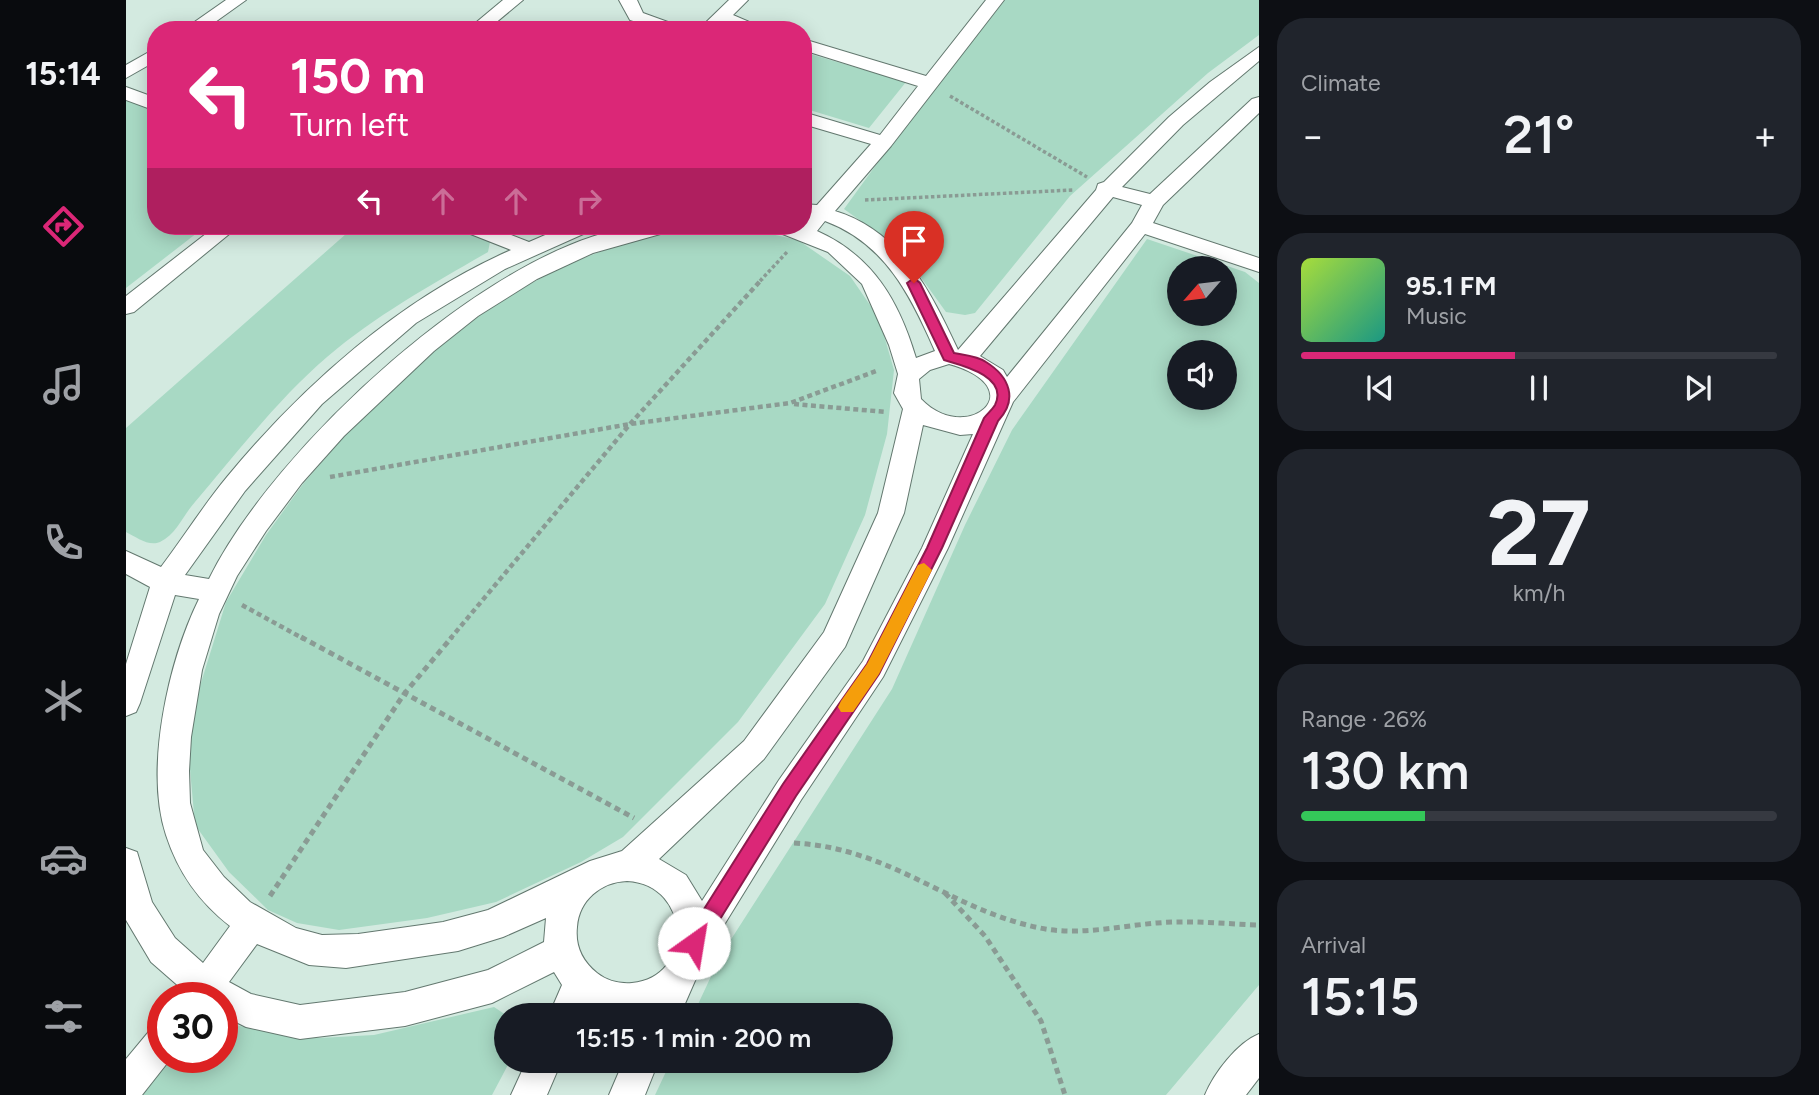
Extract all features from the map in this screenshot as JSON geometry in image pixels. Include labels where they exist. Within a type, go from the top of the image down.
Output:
[{"type":"street","points":[[206,21],[237,0]]},
{"type":"street","points":[[487,21],[514,0]]},
{"type":"street","points":[[628,0],[636,16],[652,21]]},
{"type":"street","points":[[716,21],[738,0]]},
{"type":"street","points":[[957,358],[903,264],[870,236],[820,208],[884,142],[995,0]]},
{"type":"street","points":[[812,47],[928,83]]},
{"type":"street","points":[[957,358],[1105,188],[1197,100],[1259,52]]},
{"type":"street","points":[[126,73],[147,59]]},
{"type":"street","points":[[126,93],[147,101]]},
{"type":"street","points":[[586,880],[570,897],[561,919],[561,951],[566,964],[580,983],[600,996],[624,1000],[648,996],[670,984],[755,846],[873,669],[934,548],[998,407],[1141,226],[1154,202],[1250,120],[1259,103]]},
{"type":"street","points":[[812,121],[884,142]]},
{"type":"street","points":[[1105,188],[1154,202]]},
{"type":"street","points":[[1141,226],[1259,265]]},
{"type":"street","points":[[126,307],[218,235]]},
{"type":"street","points":[[494,235],[528,248]]},
{"type":"street","points":[[126,704],[153,628],[165,582],[236,484],[314,398],[408,318],[528,248],[560,235]]},
{"type":"street","points":[[623,235],[582,250],[513,283],[475,307],[353,411],[287,485],[231,563],[205,614],[176,733],[174,798],[189,856],[213,891],[252,923],[287,942],[334,952],[426,942],[501,922],[607,870],[629,866],[652,870],[671,881],[686,898],[694,920],[690,954],[668,1003]]},
{"type":"street","points":[[629,866],[754,750],[835,639],[891,513],[914,411],[905,384],[908,367],[893,317],[874,282],[846,255],[808,235]]},
{"type":"street","points":[[908,367],[926,361],[957,358],[993,374],[1002,385],[998,407]]},
{"type":"street","points":[[914,411],[935,421],[961,426],[998,407]]},
{"type":"street","points":[[126,562],[165,582],[217,591]]},
{"type":"street","points":[[126,863],[137,908],[163,950],[192,982]]},
{"type":"street","points":[[208,982],[252,923]]},
{"type":"street","points":[[238,1007],[300,1022],[405,1009],[492,986],[561,951]]},
{"type":"street","points":[[571,1003],[580,983]]},
{"type":"street","points":[[1223,1095],[1259,1051]]},
{"type":"street","points":[[126,1087],[147,1061]]},
{"type":"street","points":[[529,1095],[539,1073]]},
{"type":"street","points":[[627,1095],[636,1073]]},
{"type":"path","points":[[928,83],[1105,188]]},
{"type":"path","points":[[820,208],[1105,188]]},
{"type":"path","points":[[252,923],[404,694],[630,424],[802,235]]},
{"type":"path","points":[[287,485],[630,424],[790,403],[908,367]]},
{"type":"path","points":[[790,403],[914,411]]},
{"type":"path","points":[[217,591],[663,834]]},
{"type":"path","points":[[755,846],[809,842],[829,844],[872,859],[1011,920],[1041,928],[1070,930],[1173,922],[1259,925]]},
{"type":"path","points":[[942,890],[985,936],[1041,1021],[1065,1095]]},
{"type":"green space","points":[[1005,0],[1259,0],[1259,35],[1208,73],[1070,196],[975,313],[965,315],[946,312],[901,250],[844,209],[892,143]]},
{"type":"green space","points":[[812,55],[906,82],[869,128],[812,111]]},
{"type":"green space","points":[[126,100],[147,108],[147,235],[194,235],[126,288]]},
{"type":"green space","points":[[345,235],[479,235],[490,242],[488,252],[385,314],[309,373],[258,427],[175,529],[160,542],[143,541],[126,532],[126,428]]},
{"type":"green space","points":[[657,235],[775,235],[798,240],[850,276],[879,318],[894,370],[887,434],[865,515],[825,604],[738,722],[623,837],[581,862],[496,902],[427,918],[339,930],[297,923],[268,910],[229,872],[195,825],[189,758],[196,699],[226,602],[266,535],[303,484],[360,418],[412,369],[497,302],[567,264],[630,241]]},
{"type":"green space","points":[[1147,239],[1197,256],[1167,256],[1167,326],[1237,326],[1237,269],[1259,283],[1259,985],[1166,1095],[655,1095],[665,1073],[893,1073],[893,1003],[699,1003],[721,955],[892,689],[965,525],[1012,430]]},
{"type":"green space","points":[[494,1007],[494,1073],[504,1073],[492,1095],[140,1095],[157,1073],[238,1073],[238,1026],[319,1038],[374,1035]]},
{"type":"slow traffic","points":[[847,707],[873,669],[924,570]]},
{"type":"route","points":[[694,943],[790,790],[873,669],[934,548],[992,418],[1001,409],[1004,397],[1002,385],[981,365],[949,356],[914,283]]}]
